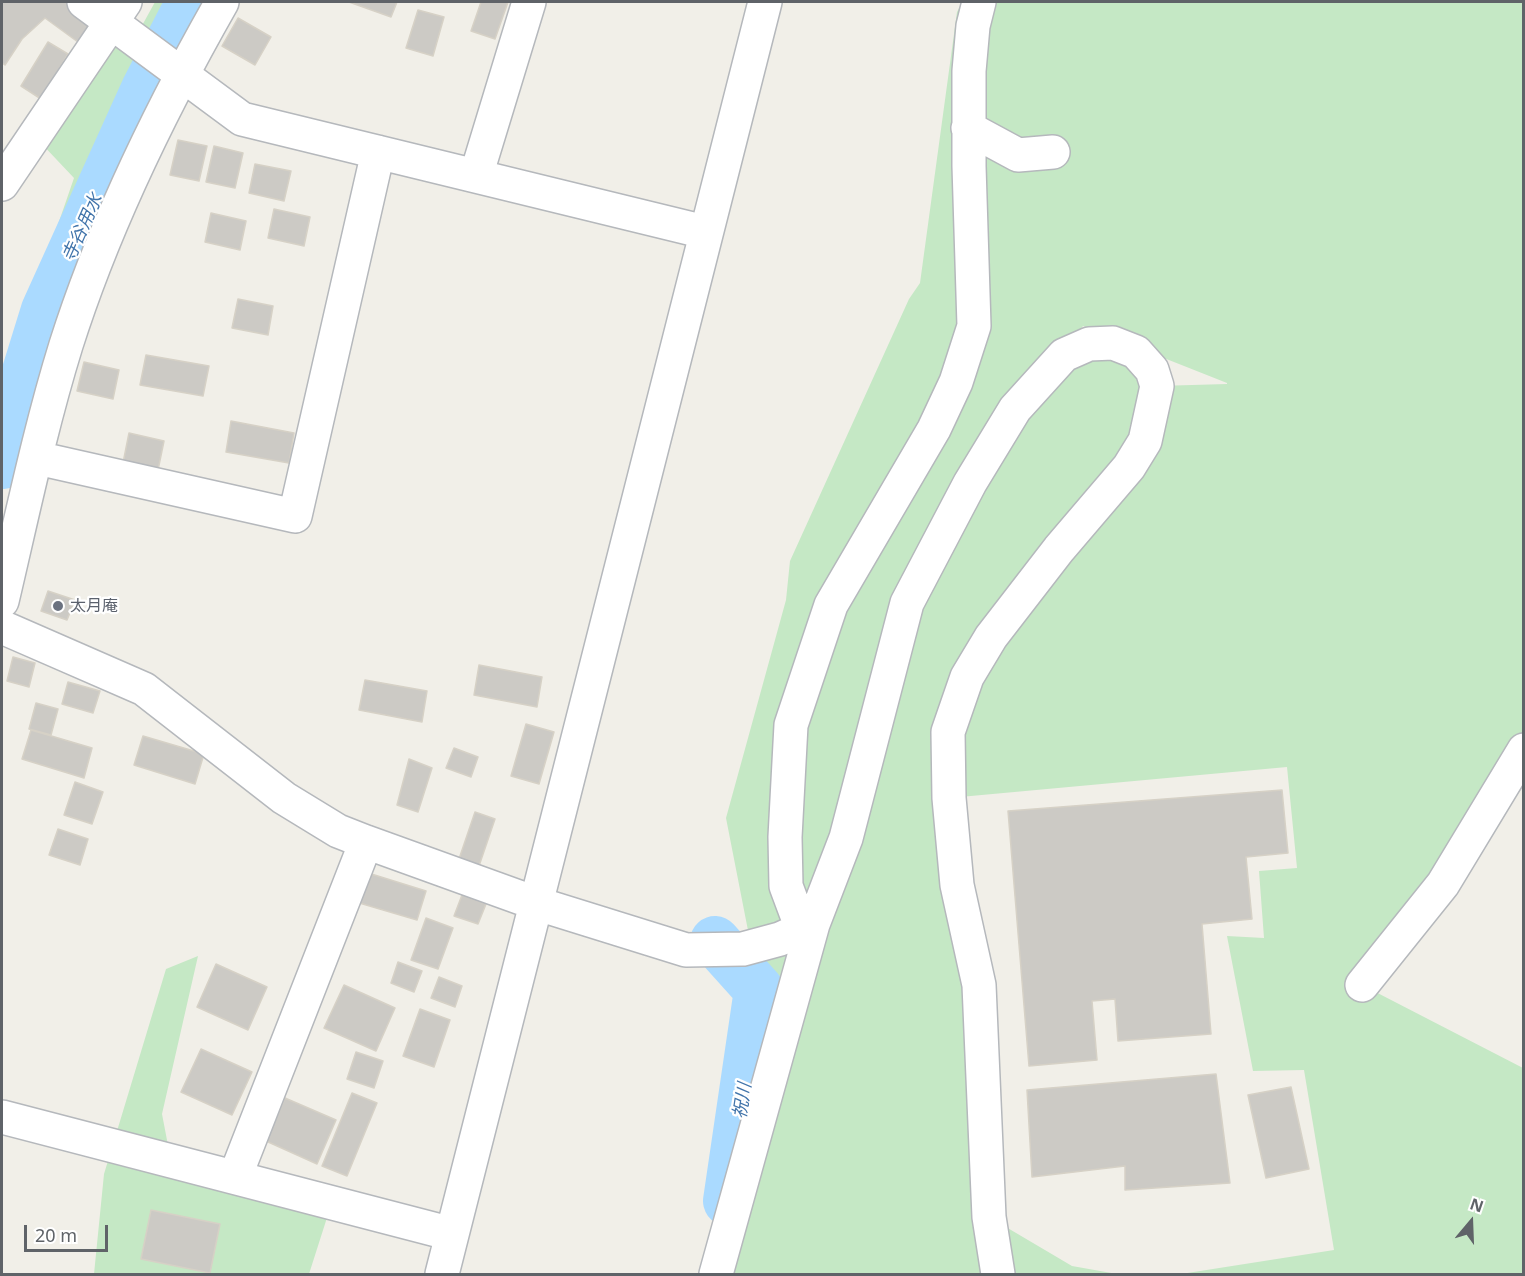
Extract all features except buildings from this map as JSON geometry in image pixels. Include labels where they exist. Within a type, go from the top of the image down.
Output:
[{"type":"street","points":[[84,2],[118,12],[181,75],[242,119],[705,232]]},
{"type":"street","points":[[2,601],[66,346],[93,271],[136,169],[181,75],[222,2]]},
{"type":"street","points":[[476,176],[529,2]]},
{"type":"street","points":[[442,1275],[592,676],[624,563],[624,550],[765,2]]},
{"type":"street","points":[[807,927],[786,886],[785,837],[791,725],[831,605],[934,429],[956,382],[975,326],[968,129],[969,71],[973,26],[979,2]]},
{"type":"street","points":[[2,184],[118,12]]},
{"type":"street","points":[[968,129],[1018,155],[1053,152]]},
{"type":"street","points":[[37,458],[295,516],[378,152]]},
{"type":"street","points":[[716,1275],[807,927],[846,838],[907,603],[970,483],[1015,409],[1064,355],[1089,344],[1113,343],[1136,352],[1152,370],[1157,386],[1145,441],[1129,466],[1059,549],[991,637],[967,677],[948,732],[949,798],[957,885],[979,985],[989,1217],[998,1275]]},
{"type":"street","points":[[2,627],[144,689],[284,798],[338,831],[366,842],[535,903],[686,950],[743,949],[780,939],[807,927]]},
{"type":"street","points":[[1362,985],[1443,884],[1524,750]]},
{"type":"street","points":[[235,1177],[366,842]]},
{"type":"street","points":[[2,1117],[452,1234]]},
{"type":"green space","points":[[155,2],[206,2],[178,55],[24,431],[2,427],[2,387],[74,178],[39,141],[116,26],[139,31]]},
{"type":"green space","points":[[962,2],[1523,2],[1523,747],[1362,985],[1523,1068],[1523,1274],[1181,1274],[1334,1250],[1304,1070],[1253,1071],[1227,936],[1264,938],[1259,871],[1297,868],[1287,767],[949,798],[989,1217],[1072,1266],[1117,1274],[710,1274],[726,1213],[762,1002],[726,818],[786,600],[790,561],[909,299],[920,283],[957,12]],"holes":[[[1083,326],[1227,383],[1157,386],[1129,429],[1152,370],[1089,344],[1039,382]]]},
{"type":"green space","points":[[198,956],[162,1114],[171,1161],[332,1202],[309,1274],[94,1274],[104,1174],[166,969]]},
{"type":"waterway","name":"寺谷用水","points":[[2,464],[16,407],[46,310],[146,89],[191,2]]},
{"type":"waterway","name":"祝川","points":[[715,941],[759,990],[728,1201]]},
{"type":"place","name":"太月庵","points":[[58,606]]}]
